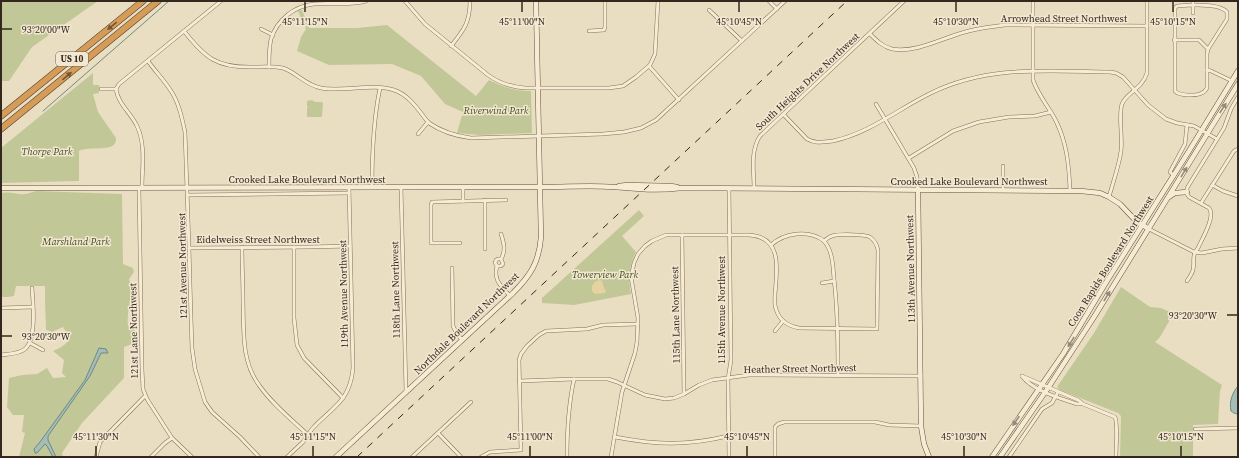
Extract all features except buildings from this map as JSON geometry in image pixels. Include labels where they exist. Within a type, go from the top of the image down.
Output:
[{"type":"highway","name":"US 10","points":[[1,116],[143,1]]},
{"type":"highway","name":"US 10","points":[[1,129],[158,1]]},
{"type":"highway","points":[[1,134],[31,108],[36,101]]},
{"type":"street","points":[[101,89],[116,89],[119,84],[221,1]]},
{"type":"street","points":[[269,67],[270,46],[273,35],[277,26],[291,12],[300,7],[314,4],[366,1]]},
{"type":"street","points":[[404,1],[425,24],[495,80],[512,87],[537,88],[609,88],[623,86],[636,77],[649,66],[656,54],[658,1]]},
{"type":"street","points":[[451,46],[465,29],[470,12],[470,1]]},
{"type":"street","name":"Northdale Boulevard Northwest","points":[[336,457],[510,296],[533,269],[538,255],[541,237],[536,1]]},
{"type":"street","points":[[589,32],[604,30],[605,1]]},
{"type":"street","points":[[769,1],[777,9]]},
{"type":"street","points":[[184,31],[205,55],[220,63],[235,67],[269,67],[284,69],[306,82],[321,88],[380,88],[395,90],[413,103],[428,122],[447,133],[472,138],[602,134],[634,130],[656,120],[785,1]]},
{"type":"street","name":"South Heights Drive Northwest","points":[[754,188],[755,144],[763,132],[904,1]]},
{"type":"street","points":[[1033,1],[1033,71],[1035,84],[1060,130],[1069,167],[1070,190]]},
{"type":"street","points":[[1109,196],[1121,151],[1122,103],[1144,81],[1147,73],[1147,1]]},
{"type":"street","points":[[1193,1],[1193,13]]},
{"type":"street","points":[[1216,6],[1225,9],[1228,12],[1227,19],[1208,49],[1207,88],[1204,92],[1194,95],[1180,95],[1176,93],[1174,40],[1175,7],[1216,6]]},
{"type":"street","points":[[710,10],[742,41]]},
{"type":"street","name":"Arrowhead Street Northwest","points":[[870,34],[884,46],[893,49],[903,49],[920,46],[982,28],[1005,25],[1147,26]]},
{"type":"street","points":[[261,29],[273,35]]},
{"type":"street","points":[[1174,40],[1199,40],[1208,49]]},
{"type":"street","name":"121st Avenue Northwest","points":[[148,61],[170,90],[179,108],[183,122],[186,143],[192,348],[195,369],[205,402],[212,412],[240,437],[259,457]]},
{"type":"street","points":[[649,66],[679,100]]},
{"type":"street","points":[[1207,70],[1232,81]]},
{"type":"street","name":"Coon Rapids Boulevard Northwest","points":[[992,457],[1063,354],[1238,71]]},
{"type":"street","points":[[783,114],[807,139],[820,143],[857,134],[929,94],[959,81],[979,76],[999,72],[1113,72],[1123,77],[1148,105],[1166,119],[1177,123],[1194,126],[1217,139]]},
{"type":"street","name":"Coon Rapids Boulevard Northwest","points":[[1000,457],[1094,317],[1238,84]]},
{"type":"street","points":[[372,187],[372,144],[375,111],[380,88]]},
{"type":"street","name":"121st Lane Northwest","points":[[116,89],[118,98],[133,118],[140,134],[142,152],[140,188],[143,389],[145,396],[172,438],[192,457]]},
{"type":"street","points":[[1187,281],[1193,271],[1194,252],[1198,248],[1211,216],[1210,210],[1201,203],[1189,197],[1187,192],[1189,185],[1224,128],[1231,109],[1238,97]]},
{"type":"street","name":"113th Avenue Northwest","points":[[876,104],[916,172],[918,189],[921,426],[924,444],[929,457]]},
{"type":"street","points":[[909,158],[953,131],[979,122],[1009,117],[1035,116],[1050,112]]},
{"type":"street","points":[[418,134],[428,122]]},
{"type":"street","points":[[1174,176],[1170,174],[1170,170],[1185,144],[1187,125]]},
{"type":"street","points":[[1201,203],[1234,151],[1238,149]]},
{"type":"street","points":[[1003,166],[1003,189]]},
{"type":"street","name":"Crooked Lake Boulevard Northwest","points":[[1,188],[349,190],[372,187],[613,187],[627,185],[671,186],[681,188],[1070,190],[1091,192],[1109,196],[1120,204],[1136,221],[1194,252]]},
{"type":"street","points":[[1212,185],[1223,192],[1238,196]]},
{"type":"street","name":"118th Lane Northwest","points":[[401,187],[406,392]]},
{"type":"street","points":[[463,187],[463,201]]},
{"type":"street","name":"115th Avenue Northwest","points":[[728,188],[731,360],[728,379],[729,457]]},
{"type":"street","points":[[188,195],[349,190]]},
{"type":"street","name":"119th Avenue Northwest","points":[[343,398],[350,384],[353,368],[349,190]]},
{"type":"street","points":[[1168,198],[1176,193],[1187,192]]},
{"type":"street","points":[[485,200],[485,249]]},
{"type":"street","points":[[460,243],[431,244],[432,202],[506,200]]},
{"type":"street","points":[[496,266],[500,267],[503,262],[504,246],[501,234]]},
{"type":"street","name":"115th Lane Northwest","points":[[682,235],[684,394]]},
{"type":"street","points":[[771,245],[778,239],[790,235],[812,236],[824,241],[829,248],[837,308],[838,375]]},
{"type":"street","points":[[611,457],[624,385],[635,353],[638,332],[631,277],[634,263],[638,254],[647,244],[656,238],[666,236],[758,236],[766,240],[771,245],[777,260],[775,308],[783,321],[792,327],[799,328],[877,329],[878,250],[875,242],[870,237],[865,235],[834,235],[828,237],[824,241]]},
{"type":"street","name":"Eidelweiss Street Northwest","points":[[190,248],[350,246]]},
{"type":"street","points":[[242,247],[244,336],[245,351],[249,366],[258,385],[271,400],[308,435]]},
{"type":"street","points":[[287,457],[343,398],[304,358],[297,344],[295,326],[294,247]]},
{"type":"street","points":[[1194,252],[1202,253],[1222,249],[1238,248]]},
{"type":"street","points":[[502,259],[498,258],[496,260],[495,276],[510,296]]},
{"type":"street","points":[[452,268],[453,326],[462,340]]},
{"type":"street","points":[[822,283],[834,281]]},
{"type":"street","points":[[1,355],[20,352],[30,343],[33,333],[32,288]]},
{"type":"street","points":[[1,308],[33,307]]},
{"type":"street","points":[[775,331],[783,321]]},
{"type":"street","points":[[481,457],[495,451],[520,450],[519,362],[522,352],[539,335],[546,331],[552,330],[587,329],[603,325],[638,324]]},
{"type":"street","points":[[30,343],[43,350]]},
{"type":"street","name":"Heather Street Northwest","points":[[519,382],[608,379],[645,395],[658,398],[674,398],[712,380],[758,375],[921,376]]},
{"type":"street","points":[[1040,387],[1029,378],[1022,376],[1026,382],[1040,387],[1056,396],[1077,404],[1083,404]]},
{"type":"street","points":[[567,457],[569,402],[574,379]]},
{"type":"street","points":[[1046,390],[1058,392],[1116,417],[1118,424],[1116,457]]},
{"type":"street","points":[[1009,457],[1042,409],[1052,403],[1058,392]]},
{"type":"street","points":[[96,457],[100,442],[145,396]]},
{"type":"street","points":[[412,457],[471,402]]},
{"type":"street","points":[[775,457],[775,429],[778,424],[787,422],[875,422],[889,426],[921,426]]},
{"type":"street","points":[[1195,429],[1238,428]]},
{"type":"street","points":[[438,433],[461,457]]},
{"type":"street","points":[[615,437],[641,442],[665,444],[707,441],[728,436]]},
{"type":"street","points":[[151,457],[172,438]]},
{"type":"green space","points":[[1,1],[98,1],[32,47],[9,81],[1,81]]},
{"type":"green space","name":"Riverwind Park","points":[[302,10],[309,28],[357,28],[387,25],[476,96],[489,80],[509,88],[531,91],[532,133],[479,135],[457,133],[463,112],[445,104],[421,76],[392,64],[329,65],[297,51],[301,37],[306,29],[298,11]]},
{"type":"green space","name":"Thorpe Park","points":[[93,73],[93,85],[99,85],[99,93],[93,94],[98,112],[116,138],[115,143],[107,148],[84,149],[79,151],[79,181],[1,183],[1,148]]},
{"type":"green space","points":[[312,100],[323,103],[322,117],[307,117],[307,101]]},
{"type":"green space","name":"Marshland Park","points":[[36,191],[122,194],[123,264],[133,268],[134,272],[129,279],[131,291],[128,326],[135,329],[136,340],[132,344],[124,347],[124,378],[82,423],[62,453],[63,457],[19,457],[25,433],[22,432],[24,415],[13,415],[7,407],[9,378],[37,374],[47,368],[53,378],[66,377],[62,373],[64,360],[53,351],[67,343],[70,338],[63,327],[52,332],[46,330],[45,286],[16,286],[14,296],[1,297],[1,193],[7,192],[26,194]]},
{"type":"green space","name":"Towerview Park","points":[[639,210],[644,216],[622,236],[636,252],[630,272],[631,294],[574,305],[542,303],[542,298]]},
{"type":"green space","points":[[1121,287],[1150,307],[1161,308],[1170,312],[1171,318],[1160,337],[1155,342],[1222,385],[1220,391],[1218,424],[1193,425],[1193,457],[1120,457],[1121,416],[1118,413],[1060,390],[1057,387],[1094,333]]},
{"type":"sand","points":[[600,280],[602,281],[606,291],[605,293],[595,294],[592,291],[593,284]]},
{"type":"water","points":[[99,348],[106,349],[108,353],[101,353],[90,376],[48,436],[48,440],[56,457],[53,457],[45,444],[37,453],[35,453],[34,449],[85,380]]},
{"type":"water","points":[[1238,386],[1238,414],[1235,414],[1231,411],[1230,404],[1234,392]]},
{"type":"waterway","points":[[43,111],[169,1]]},
{"type":"railway","points":[[357,457],[847,1]]}]
